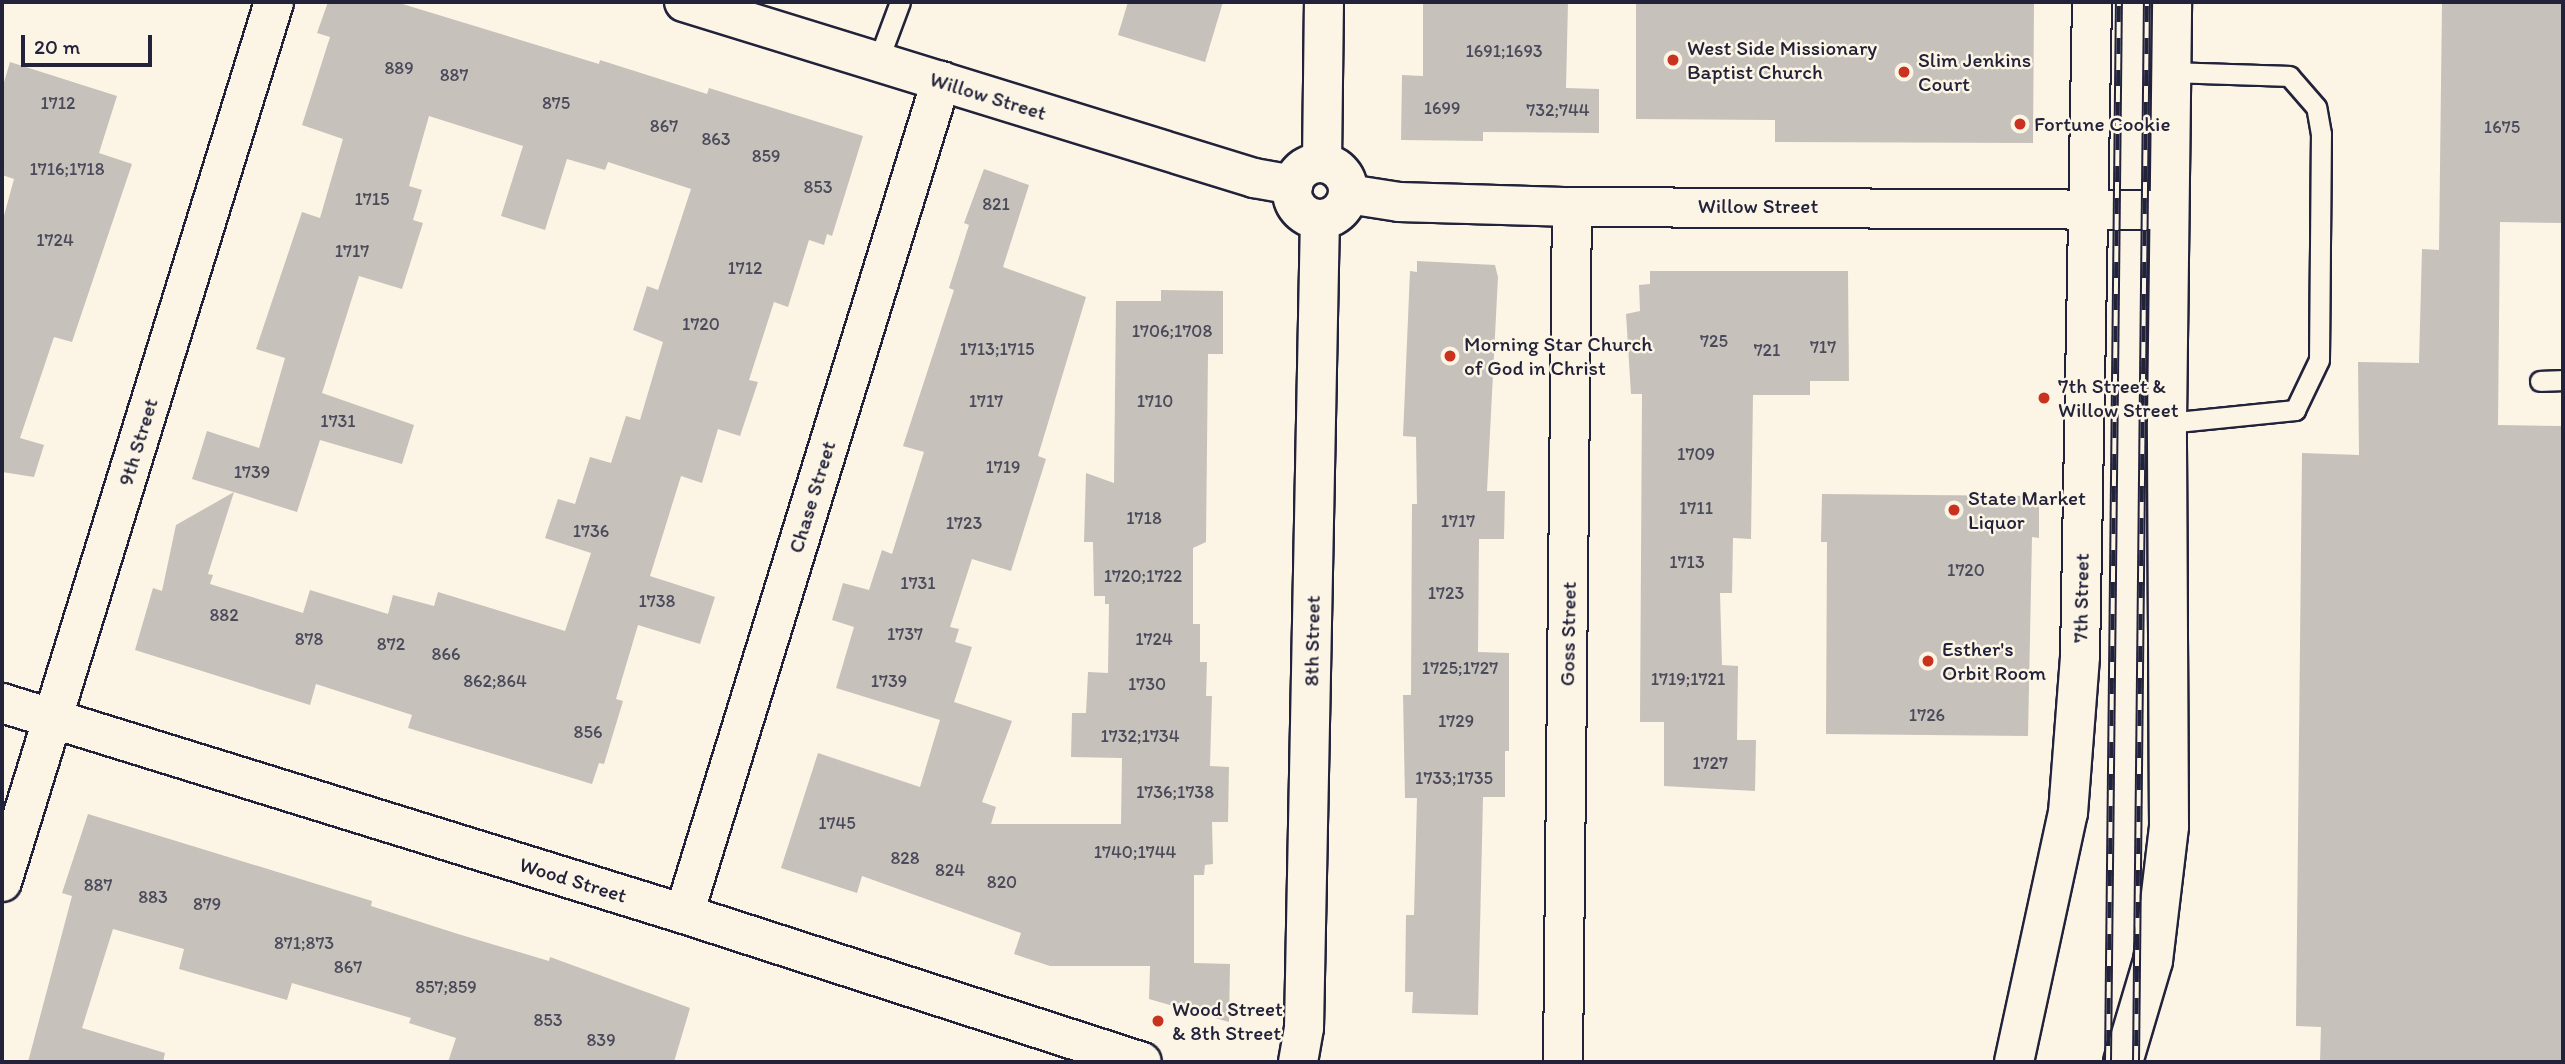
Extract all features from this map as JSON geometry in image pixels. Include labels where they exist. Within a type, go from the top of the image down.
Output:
[{"type":"street","name":"9th Street","points":[[2,883],[274,2]]},
{"type":"street","name":"Willow Street","points":[[684,2],[1254,178],[1307,174]]},
{"type":"street","points":[[1307,174],[1342,173],[1348,194],[1339,212],[1320,219],[1299,209],[1307,174],[1324,2]]},
{"type":"street","name":"7th Street","points":[[2014,1062],[2068,813],[2080,656],[2091,209],[2092,2]]},
{"type":"street","points":[[2123,1062],[2153,961],[2169,825],[2167,423],[2172,2]]},
{"type":"street","name":"Chase Street","points":[[684,914],[940,81]]},
{"type":"street","name":"Willow Street","points":[[1348,194],[1399,202],[1572,206],[2169,210]]},
{"type":"street","name":"Goss Street","points":[[1563,1062],[1572,206]]},
{"type":"street","name":"8th Street","points":[[1298,1062],[1304,1028],[1320,219]]},
{"type":"street","name":"Wood Street","points":[[2,703],[684,914],[1142,1062]]},
{"type":"lane","points":[[878,61],[900,2]]},
{"type":"lane","points":[[2167,423],[2295,410],[2319,360],[2321,134],[2316,107],[2289,76],[2171,72]]},
{"type":"lane","points":[[2540,380],[2563,380]]},
{"type":"building","points":[[328,2],[396,2],[599,64],[600,60],[707,94],[709,88],[863,136],[832,236],[827,234],[824,245],[809,240],[788,307],[774,302],[749,380],[758,382],[740,436],[718,429],[702,483],[681,476],[650,576],[715,597],[700,644],[638,625],[616,699],[623,701],[604,764],[599,763],[592,784],[408,728],[412,715],[316,684],[310,705],[135,650],[153,588],[162,591],[176,525],[234,492],[192,479],[207,431],[259,448],[285,358],[256,349],[302,212],[320,218],[343,139],[302,125],[330,37],[317,33]],"holes":[[[429,116],[523,146],[501,216],[545,230],[567,159],[605,170],[608,162],[691,189],[658,290],[647,286],[633,330],[663,342],[640,420],[626,416],[611,463],[590,457],[575,504],[558,499],[545,538],[591,553],[565,631],[438,592],[434,606],[393,595],[388,614],[310,590],[303,613],[210,584],[213,575],[208,574],[234,492],[297,512],[320,440],[402,464],[414,425],[322,393],[359,276],[402,289],[423,223],[413,220],[422,190],[409,186]]]},
{"type":"building","points":[[1128,2],[1223,2],[1205,62],[1118,35]]},
{"type":"building","points":[[1423,2],[1568,2],[1566,88],[1599,89],[1599,133],[1483,132],[1483,141],[1401,140],[1402,75],[1423,76]]},
{"type":"building","name":"Slim Jenkins Court","points":[[1636,2],[2034,2],[2033,143],[1775,142],[1775,120],[1636,119]]},
{"type":"building","points":[[2442,2],[2563,2],[2563,223],[2500,222],[2498,425],[2563,426],[2563,1062],[2320,1061],[2321,1027],[2296,1026],[2302,453],[2359,455],[2358,362],[2419,363],[2422,249],[2439,250]]},
{"type":"building","points":[[10,62],[117,96],[99,153],[132,164],[72,342],[54,337],[20,438],[44,445],[34,477],[2,472],[2,223],[14,179],[2,175],[2,89]]},
{"type":"building","points":[[984,169],[1029,185],[1003,267],[1086,297],[1038,456],[1046,459],[1011,571],[972,559],[950,627],[959,629],[955,642],[972,647],[954,702],[1012,721],[982,802],[996,807],[991,824],[1121,824],[1122,758],[1071,757],[1072,713],[1086,713],[1088,672],[1108,673],[1109,604],[1105,604],[1105,596],[1094,596],[1093,542],[1084,542],[1086,473],[1114,483],[1116,301],[1161,301],[1161,290],[1223,291],[1223,354],[1208,354],[1206,542],[1193,548],[1193,624],[1200,624],[1200,662],[1207,662],[1206,696],[1212,696],[1210,766],[1229,767],[1228,822],[1212,822],[1213,864],[1205,865],[1204,875],[1194,875],[1194,963],[1230,964],[1229,1022],[1149,999],[1150,966],[1050,966],[1014,954],[1021,933],[862,876],[857,893],[781,868],[818,753],[920,787],[940,720],[836,688],[854,627],[832,620],[843,583],[869,590],[882,550],[892,554],[924,452],[903,446],[954,290],[949,288],[969,225],[964,223]]},
{"type":"building","points":[[1417,261],[1495,265],[1498,277],[1487,491],[1505,491],[1504,539],[1479,539],[1478,652],[1509,653],[1509,751],[1505,751],[1505,797],[1483,797],[1478,1015],[1412,1013],[1413,992],[1405,992],[1406,915],[1414,915],[1417,798],[1405,798],[1403,695],[1411,695],[1412,504],[1417,504],[1416,437],[1403,436],[1410,271],[1417,272]]},
{"type":"building","points":[[1650,271],[1848,271],[1849,381],[1810,381],[1810,395],[1753,395],[1751,539],[1733,538],[1732,593],[1720,593],[1722,665],[1738,666],[1737,740],[1756,740],[1755,791],[1664,786],[1664,722],[1640,722],[1642,394],[1631,394],[1626,314],[1640,311],[1639,285],[1650,284]]},
{"type":"building","points":[[1822,494],[2031,496],[2032,504],[2039,503],[2039,538],[2032,537],[2028,736],[1826,734],[1827,542],[1821,542]]},
{"type":"building","points":[[88,814],[372,901],[371,906],[458,934],[549,961],[550,957],[690,1008],[674,1062],[448,1062],[456,1038],[409,1023],[411,1018],[292,983],[287,1000],[179,969],[184,949],[113,929],[82,1028],[165,1053],[163,1062],[28,1062],[72,896],[62,893]]},
{"type":"railway","points":[[2108,1062],[2119,2]]},
{"type":"railway","points":[[2136,1062],[2147,2]]},
{"type":"place","name":"West Side Missionary Baptist Church","points":[[1673,60]]},
{"type":"place","name":"Slim Jenkins Court","points":[[1904,72]]},
{"type":"place","name":"Fortune Cookie","points":[[2020,124]]},
{"type":"place","name":"Morning Star Church of God in Christ","points":[[1450,356]]},
{"type":"place","name":"7th Street & Willow Street","points":[[2044,398]]},
{"type":"place","name":"State Market Liquor","points":[[1954,510]]},
{"type":"place","name":"Esther's Orbit Room","points":[[1928,661]]},
{"type":"place","name":"Wood Street & 8th Street","points":[[1158,1021]]}]
